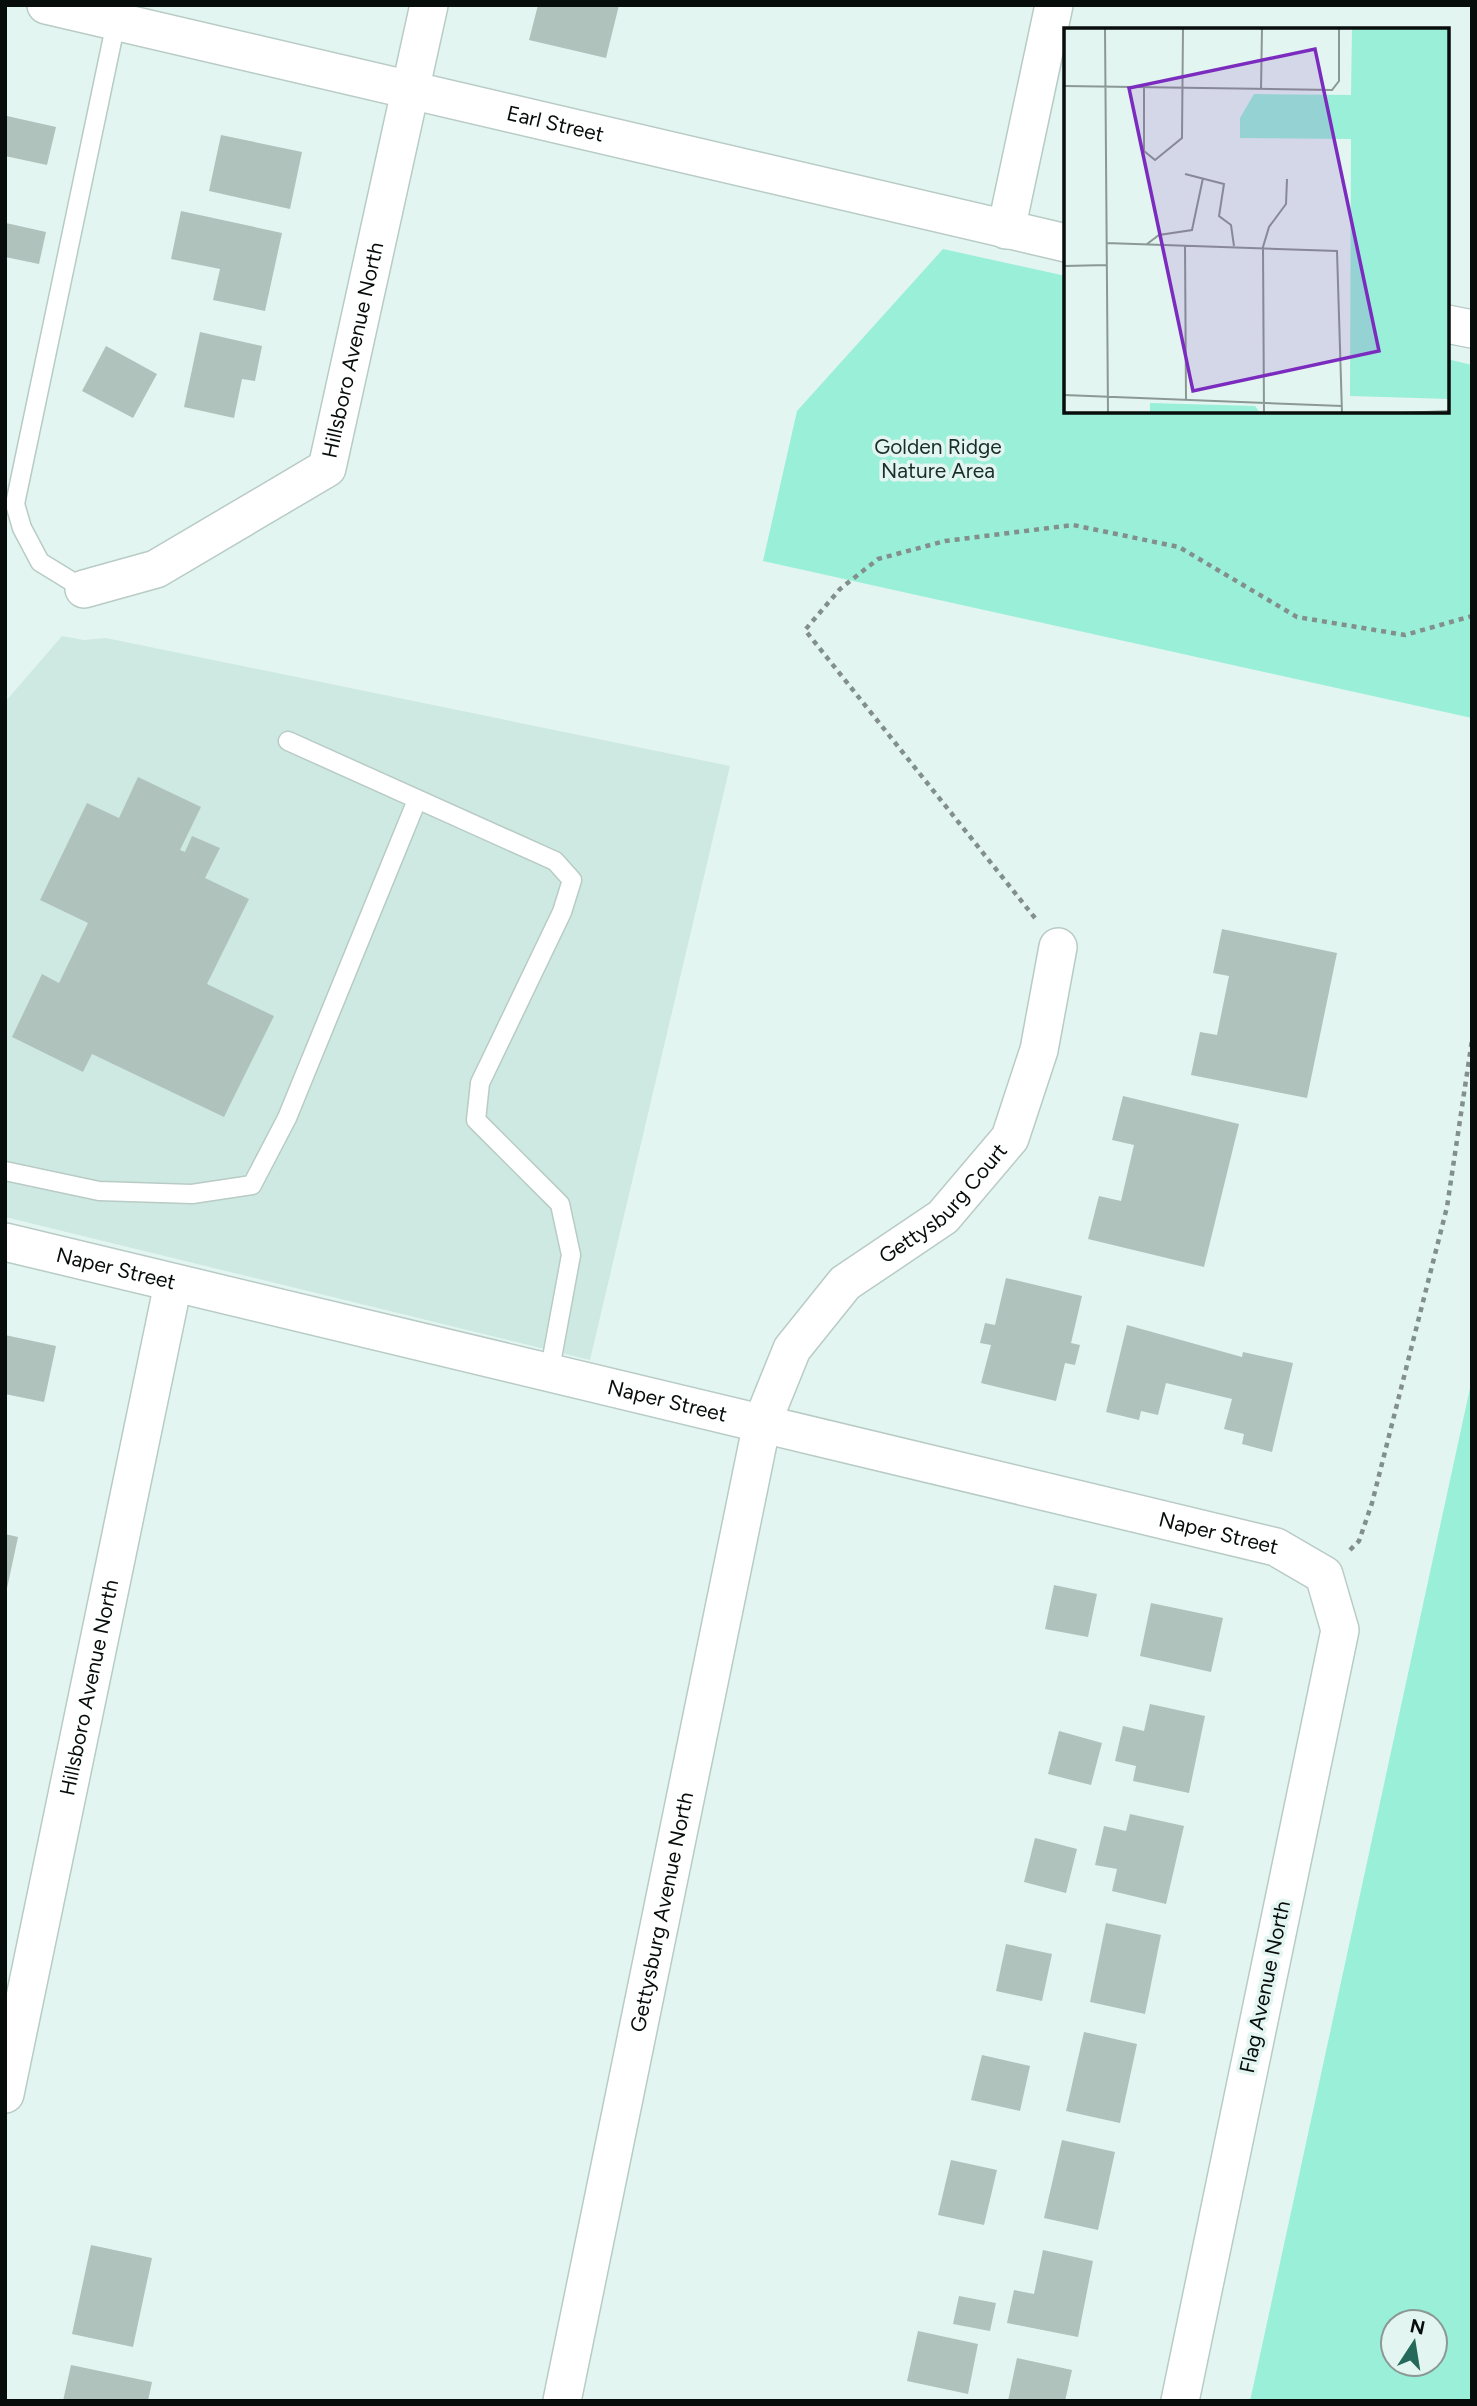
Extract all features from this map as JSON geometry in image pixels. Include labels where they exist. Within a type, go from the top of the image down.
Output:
[{"type":"street","name":"Earl Street","points":[[46,5],[1064,243]]},
{"type":"street","name":"Hillsboro Avenue North","points":[[84,589],[156,569],[327,468],[429,5]]},
{"type":"street","points":[[1006,230],[1054,5]]},
{"type":"street","points":[[1449,324],[1472,329]]},
{"type":"street","name":"Gettysburg Court","points":[[762,1423],[792,1349],[845,1283],[943,1217],[1010,1138],[1039,1050],[1058,947]]},
{"type":"street","name":"Naper Street","points":[[5,1242],[1276,1547],[1324,1575]]},
{"type":"street","name":"Hillsboro Avenue North","points":[[5,2094],[173,1284]]},
{"type":"street","name":"Gettysburg Avenue North","points":[[562,2401],[762,1423]]},
{"type":"street","name":"Flag Avenue North","points":[[1180,2401],[1340,1630],[1324,1575]]},
{"type":"lane","points":[[84,589],[40,562],[22,528],[15,504],[116,22]]},
{"type":"lane","points":[[288,741],[555,861],[572,880],[562,912],[480,1083],[477,1120],[560,1204],[571,1255],[549,1374]]},
{"type":"lane","points":[[5,1171],[99,1191],[192,1194],[252,1185],[287,1118],[417,800]]},
{"type":"path","points":[[1058,947],[805,630],[840,589],[878,559],[945,541],[1073,525],[1179,547],[1297,617],[1405,635],[1472,616]]},
{"type":"path","points":[[1324,1575],[1359,1541],[1372,1503],[1447,1207],[1472,1040]]},
{"type":"shaded area","points":[[62,636],[84,640],[106,638],[730,766],[590,1360],[5,1217],[5,702]]},
{"type":"green space","name":"Golden Ridge Nature Area","points":[[943,249],[1064,276],[1064,413],[1449,413],[1449,359],[1472,365],[1472,718],[763,561],[797,411]]},
{"type":"green space","points":[[1472,1379],[1472,2401],[1250,2401]]},
{"type":"building","points":[[538,5],[619,5],[606,58],[529,40]]},
{"type":"building","points":[[7,116],[56,127],[47,165],[5,156]]},
{"type":"building","points":[[221,135],[302,152],[290,209],[209,191]]},
{"type":"building","points":[[181,211],[282,233],[265,311],[213,300],[220,269],[171,259]]},
{"type":"building","points":[[6,223],[46,232],[39,264],[5,257]]},
{"type":"building","points":[[200,332],[262,346],[255,381],[242,379],[234,418],[184,407]]},
{"type":"building","points":[[106,346],[157,374],[133,418],[82,391]]},
{"type":"building","points":[[138,777],[201,807],[180,850],[185,852],[192,836],[220,848],[205,878],[249,899],[207,984],[274,1016],[224,1117],[92,1054],[83,1072],[12,1037],[42,974],[59,983],[88,923],[40,900],[87,803],[119,818]]},
{"type":"building","points":[[1222,929],[1337,953],[1307,1098],[1191,1075],[1200,1032],[1217,1035],[1229,976],[1213,973]]},
{"type":"building","points":[[1123,1096],[1239,1124],[1204,1267],[1088,1239],[1099,1196],[1121,1201],[1134,1145],[1112,1140]]},
{"type":"building","points":[[1006,1278],[1082,1296],[1071,1343],[1080,1345],[1075,1365],[1065,1363],[1056,1401],[981,1383],[991,1345],[980,1343],[985,1323],[995,1325]]},
{"type":"building","points":[[1127,1325],[1242,1357],[1243,1352],[1293,1363],[1272,1452],[1242,1444],[1244,1434],[1224,1429],[1232,1399],[1166,1383],[1158,1415],[1141,1411],[1139,1420],[1106,1412]]},
{"type":"building","points":[[5,1335],[56,1346],[44,1402],[5,1394]]},
{"type":"building","points":[[5,1534],[18,1537],[6,1593],[5,1593]]},
{"type":"building","points":[[1054,1585],[1097,1594],[1088,1637],[1045,1629]]},
{"type":"building","points":[[1151,1603],[1223,1618],[1211,1672],[1140,1656]]},
{"type":"building","points":[[1150,1704],[1205,1716],[1189,1793],[1133,1781],[1136,1766],[1115,1761],[1123,1726],[1144,1731]]},
{"type":"building","points":[[1059,1731],[1102,1743],[1091,1785],[1048,1774]]},
{"type":"building","points":[[1130,1814],[1184,1826],[1166,1904],[1112,1891],[1117,1869],[1095,1865],[1104,1826],[1126,1831]]},
{"type":"building","points":[[1035,1838],[1077,1849],[1066,1893],[1024,1882]]},
{"type":"building","points":[[1106,1923],[1161,1935],[1145,2014],[1090,2002]]},
{"type":"building","points":[[1006,1944],[1052,1954],[1042,2001],[996,1991]]},
{"type":"building","points":[[1084,2032],[1137,2044],[1120,2123],[1066,2111]]},
{"type":"building","points":[[982,2055],[1030,2066],[1020,2111],[971,2100]]},
{"type":"building","points":[[1062,2140],[1115,2152],[1098,2230],[1044,2218]]},
{"type":"building","points":[[951,2160],[997,2170],[984,2225],[938,2215]]},
{"type":"building","points":[[91,2245],[152,2258],[133,2347],[72,2334]]},
{"type":"building","points":[[1043,2250],[1093,2261],[1078,2337],[1007,2323],[1014,2290],[1034,2294]]},
{"type":"building","points":[[959,2296],[996,2303],[990,2331],[953,2324]]},
{"type":"building","points":[[918,2331],[978,2344],[968,2394],[907,2381]]},
{"type":"building","points":[[1017,2358],[1072,2370],[1065,2401],[1008,2401]]},
{"type":"building","points":[[71,2365],[152,2382],[148,2401],[63,2401]]}]
